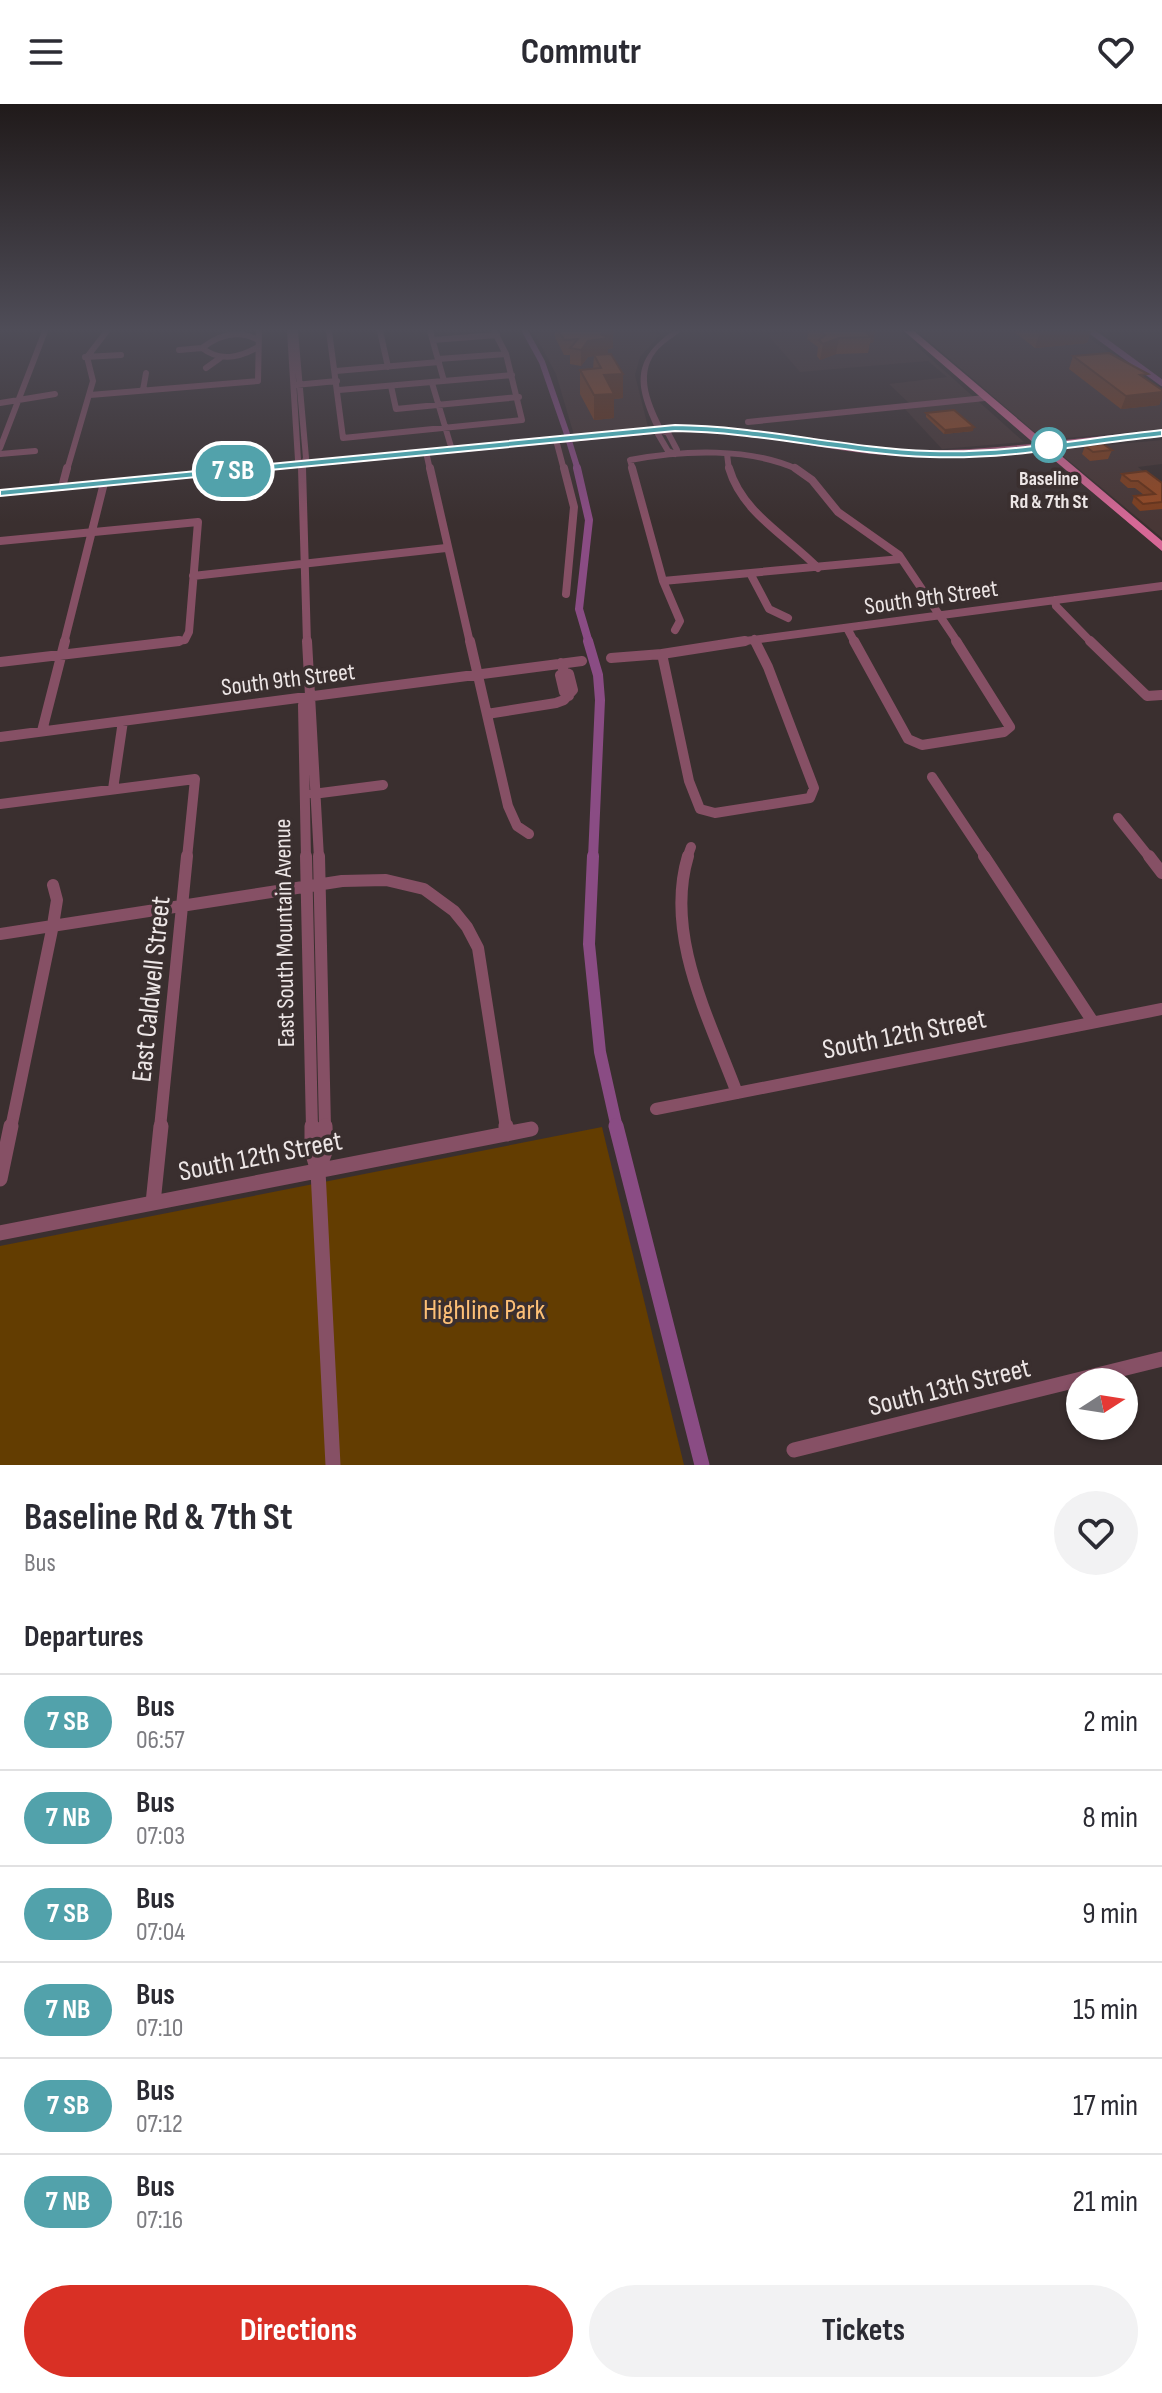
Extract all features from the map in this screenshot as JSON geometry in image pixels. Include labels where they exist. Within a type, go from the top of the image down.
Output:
[{"type":"main road","points":[[981,395],[1040,446],[1043,453],[1162,547]]},
{"type":"main road","points":[[0,493],[660,430],[729,429],[857,449],[912,454],[966,453],[1162,433]]},
{"type":"main road","points":[[1114,511],[1162,558]]},
{"type":"street","points":[[0,448],[20,395]]},
{"type":"street","points":[[0,403],[52,395]]},
{"type":"street","points":[[62,487],[90,395],[95,395]]},
{"type":"street","name":"East South Mountain Avenue","points":[[296,395],[298,460],[302,464],[309,696],[313,704],[313,886],[326,1149],[318,1171],[333,1465]]},
{"type":"street","points":[[339,395],[343,438],[522,420],[519,397],[396,409],[393,395]]},
{"type":"street","points":[[436,395],[452,450]]},
{"type":"street","points":[[645,395],[660,430],[658,434],[675,454]]},
{"type":"street","points":[[748,422],[985,398]]},
{"type":"street","points":[[660,430],[668,433],[677,450],[675,454]]},
{"type":"street","points":[[556,440],[574,507],[566,594]]},
{"type":"street","points":[[665,445],[674,444]]},
{"type":"street","points":[[0,454],[35,451]]},
{"type":"street","points":[[426,452],[508,806],[517,826],[529,834]]},
{"type":"street","points":[[675,630],[680,621],[663,581],[630,460],[675,454],[727,454],[800,470],[839,512],[887,543],[901,559],[1010,727],[1004,732],[922,745],[914,743],[904,732],[867,659],[847,628]]},
{"type":"street","points":[[727,454],[729,472],[754,513],[800,549],[818,568]]},
{"type":"street","points":[[42,731],[104,483]]},
{"type":"street","points":[[0,541],[198,522],[189,632],[185,640],[0,662]]},
{"type":"street","points":[[193,576],[446,548]]},
{"type":"street","points":[[663,581],[901,559]]},
{"type":"street","points":[[751,575],[769,609],[788,618]]},
{"type":"street","name":"South 9th Street","points":[[611,658],[662,654],[754,639],[1162,586]]},
{"type":"street","points":[[1055,600],[1056,606],[1147,696],[1162,695]]},
{"type":"street","points":[[662,654],[689,781],[700,809],[706,812],[802,800],[814,794],[786,714],[754,639]]},
{"type":"street","name":"South 9th Street","points":[[0,737],[309,696],[563,667],[582,661]]},
{"type":"street","points":[[487,714],[556,703],[569,696],[564,692],[567,683],[560,675],[563,667]]},
{"type":"street","points":[[0,804],[113,789],[123,721]]},
{"type":"street","points":[[932,777],[1093,1022]]},
{"type":"street","name":"East Caldwell Street","points":[[113,789],[195,779],[153,1203]]},
{"type":"street","points":[[311,795],[383,785]]},
{"type":"street","points":[[1118,818],[1162,873]]},
{"type":"street","points":[[691,847],[682,867],[682,932],[686,952],[737,1093]]},
{"type":"street","points":[[0,934],[369,878],[415,885],[451,905],[468,924],[478,948],[507,1134]]},
{"type":"street","points":[[0,1179],[53,925],[57,900],[53,885]]},
{"type":"street","name":"South 12th Street","points":[[656,1109],[1162,1009]]},
{"type":"street","name":"South 12th Street","points":[[0,1233],[531,1129]]},
{"type":"street","name":"South 13th Street","points":[[794,1450],[1162,1359]]},
{"type":"shaded area","points":[[562,395],[640,395],[648,427],[574,435]]},
{"type":"shaded area","points":[[900,395],[971,395],[1024,442],[942,449],[903,407],[911,405]]},
{"type":"shaded area","points":[[991,395],[1162,395],[1162,429],[1044,440]]},
{"type":"shaded area","points":[[1162,440],[1162,464],[1138,467],[1162,486],[1162,538],[1056,450]]},
{"type":"green space","name":"Highline Park","points":[[602,1127],[684,1465],[0,1465],[0,1246]]},
{"type":"building","points":[[954,410],[974,427],[945,430],[926,413]]},
{"type":"building","points":[[1103,444],[1112,450],[1093,452],[1085,446]]},
{"type":"building","points":[[1146,471],[1162,483],[1162,502],[1143,504],[1134,496],[1155,494],[1122,474]]},
{"type":"waterway","points":[[553,395],[568,437]]},
{"type":"waterway","points":[[569,441],[578,470]]},
{"type":"waterway","points":[[577,468],[589,520],[579,609],[589,643]]},
{"type":"waterway","points":[[588,641],[598,675],[600,700],[593,858]]},
{"type":"waterway","points":[[593,856],[589,944],[600,1052],[617,1128]]},
{"type":"waterway","points":[[616,1126],[702,1465]]},
{"type":"bus line","points":[[0,493],[675,428],[729,429],[857,449],[912,454],[984,452],[1162,433]]},
{"type":"place","name":"Baseline Rd & 7th St","points":[[1049,445]]}]
